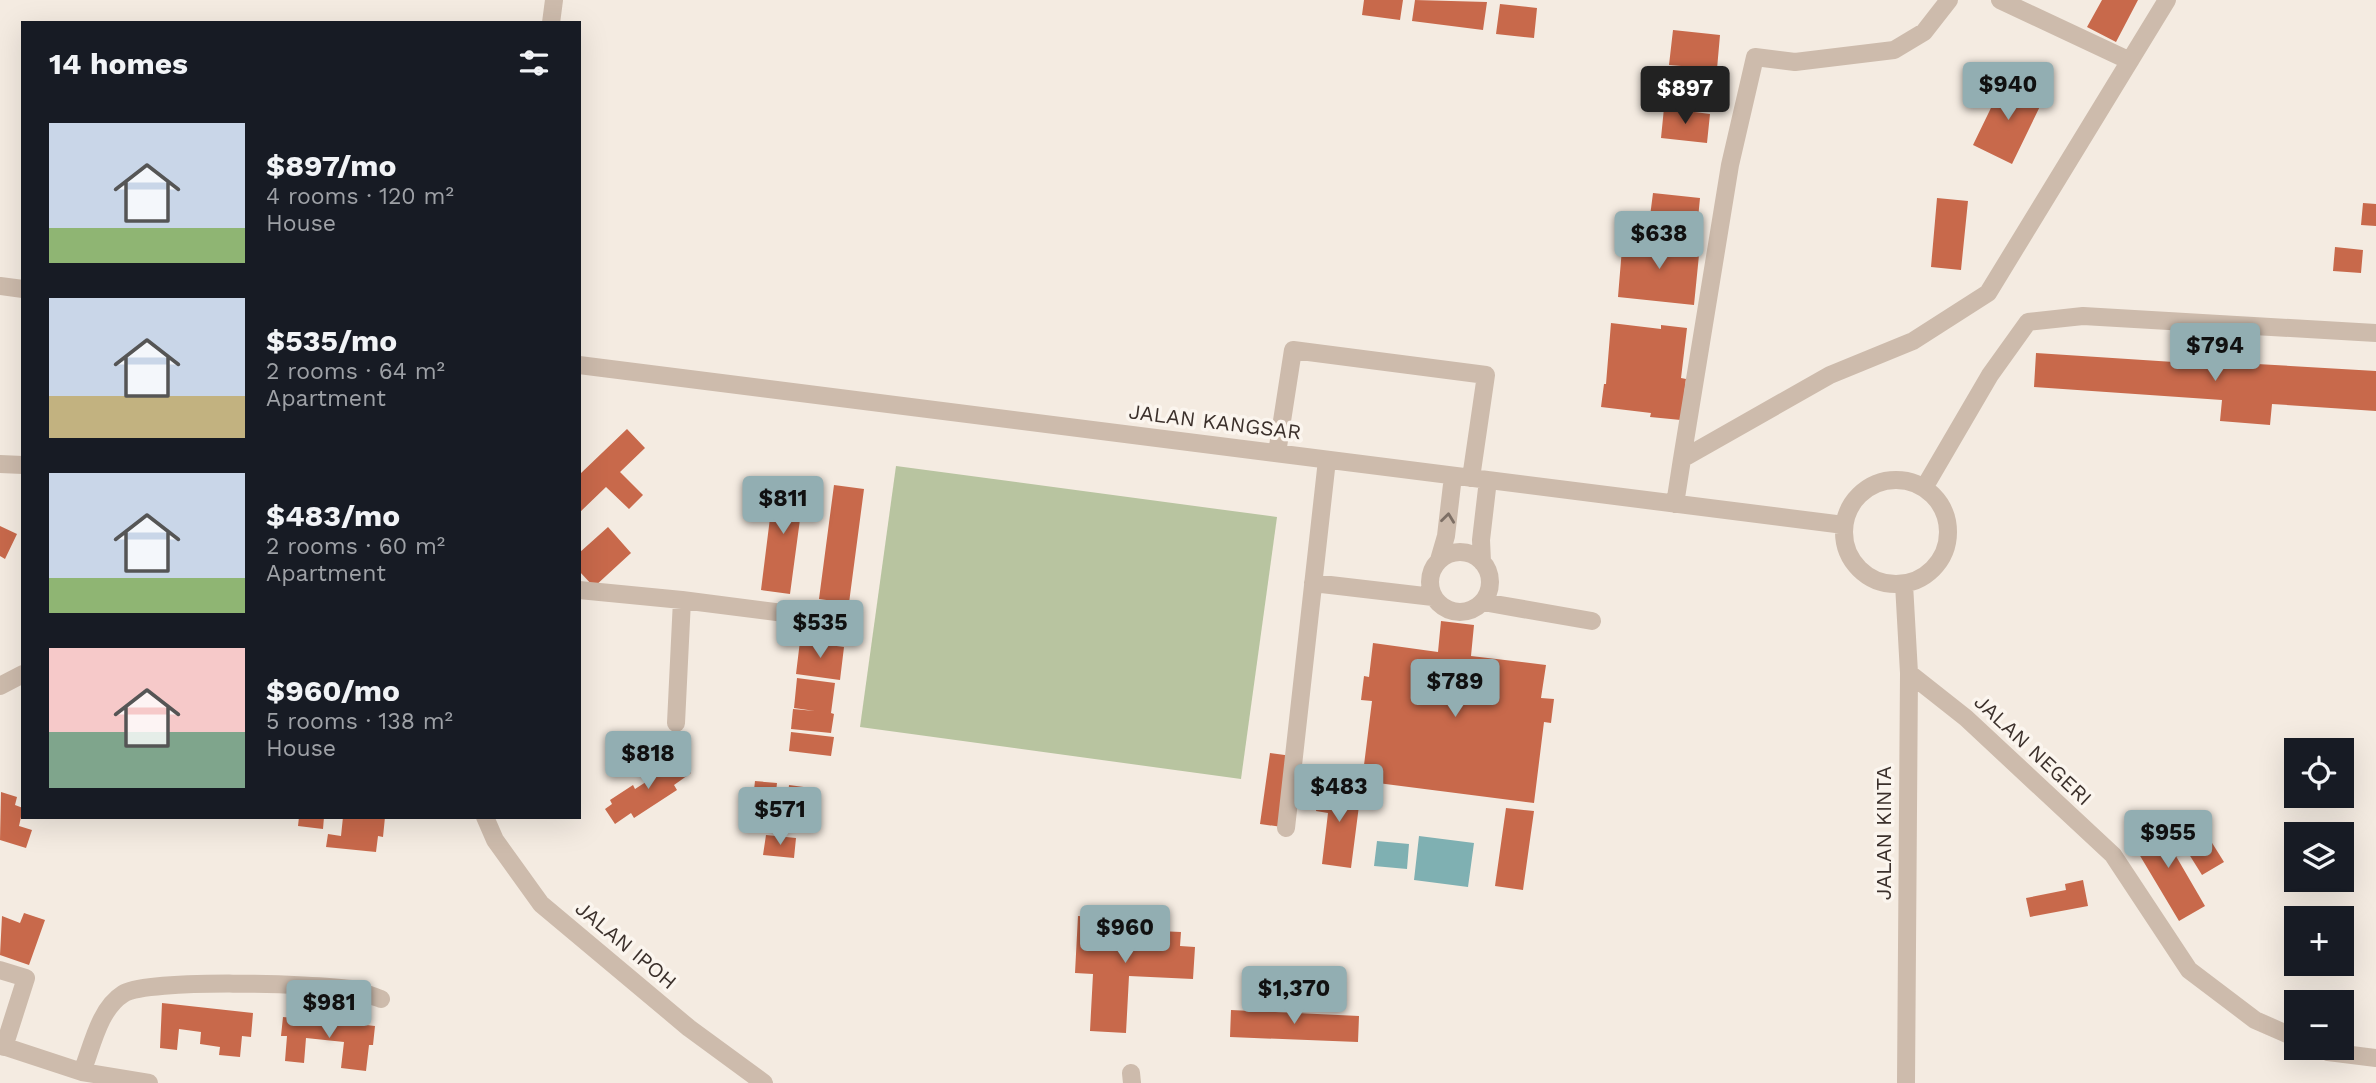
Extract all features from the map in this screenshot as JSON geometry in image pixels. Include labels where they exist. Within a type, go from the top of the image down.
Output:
[{"type":"street","points":[[551,21],[554,0]]},
{"type":"street","points":[[1675,504],[1730,165],[1755,57],[1796,62],[1894,50],[1924,32],[1949,0]]},
{"type":"street","points":[[2000,0],[2130,61]]},
{"type":"street","points":[[1682,459],[1830,375],[1913,341],[1988,293],[2167,0]]},
{"type":"street","points":[[0,286],[21,289]]},
{"type":"street","points":[[1924,488],[1990,375],[2028,322],[2083,316],[2376,333]]},
{"type":"street","points":[[1277,453],[1293,350],[1486,375],[1471,478],[1430,578],[1433,597],[1443,608],[1457,612],[1471,611],[1483,602],[1489,593],[1490,582],[1488,571],[1482,562],[1466,553],[1456,552],[1439,560]]},
{"type":"street","name":"JALAN KANGSAR","points":[[581,365],[1844,525]]},
{"type":"street","points":[[1286,828],[1327,460]]},
{"type":"street","points":[[0,464],[21,465]]},
{"type":"street","points":[[1471,478],[1482,562]]},
{"type":"street","points":[[1890,480],[1908,481],[1924,488],[1937,499],[1948,522],[1948,544],[1937,565],[1923,578],[1904,584],[1885,583],[1861,571],[1850,557],[1844,540],[1844,525],[1850,508],[1861,494],[1872,486],[1890,480]]},
{"type":"street","points":[[1313,583],[1433,597]]},
{"type":"street","name":"JALAN KINTA","points":[[1904,584],[1909,673],[1906,1083]]},
{"type":"street","points":[[581,590],[815,617]]},
{"type":"street","points":[[676,723],[682,600]]},
{"type":"street","points":[[1483,602],[1592,621]]},
{"type":"street","name":"JALAN NEGERI","points":[[1909,673],[1966,718],[2113,855],[2189,970],[2255,1020],[2284,1033]]},
{"type":"street","points":[[0,686],[21,675]]},
{"type":"street","name":"JALAN IPOH","points":[[486,819],[495,840],[541,904],[690,1028],[764,1083]]},
{"type":"street","points":[[0,970],[26,978],[2,1046],[82,1072],[149,1083]]},
{"type":"street","points":[[82,1072],[108,1006],[125,992],[145,986],[269,984],[353,989],[382,999]]},
{"type":"street","points":[[2354,1055],[2376,1058]]},
{"type":"green space","points":[[896,466],[1277,517],[1241,779],[860,727]]},
{"type":"water","points":[[1419,836],[1474,843],[1468,887],[1414,880]]},
{"type":"water","points":[[1377,841],[1409,844],[1407,869],[1374,866]]},
{"type":"building","points":[[1364,0],[1403,0],[1400,20],[1362,15]]},
{"type":"building","points":[[1415,0],[1487,2],[1483,30],[1412,21]]},
{"type":"building","points":[[2102,0],[2138,0],[2116,42],[2087,27]]},
{"type":"building","points":[[1500,4],[1537,8],[1534,38],[1496,34]]},
{"type":"building","points":[[1673,30],[1720,35],[1717,69],[1669,65]]},
{"type":"building","points":[[2005,79],[2044,98],[2012,164],[1973,145]]},
{"type":"building","points":[[1664,108],[1710,114],[1707,143],[1661,138]]},
{"type":"building","points":[[1653,193],[1700,198],[1697,229],[1649,224]]},
{"type":"building","points":[[1937,198],[1968,201],[1961,270],[1931,267]]},
{"type":"building","points":[[2363,203],[2376,204],[2376,226],[2361,225]]},
{"type":"building","points":[[1623,236],[1700,245],[1694,305],[1618,297]]},
{"type":"building","points":[[2335,247],[2363,250],[2361,273],[2333,271]]},
{"type":"building","points":[[1611,323],[1661,329],[1661,325],[1687,328],[1681,378],[1686,379],[1681,420],[1601,407],[1606,384]]},
{"type":"building","points":[[2236,351],[2258,352],[2257,364],[2376,371],[2376,411],[2272,404],[2270,425],[2220,421],[2222,400],[2034,387],[2036,353],[2235,366]]},
{"type":"building","points":[[627,429],[645,448],[620,472],[643,495],[629,509],[606,487],[581,511],[581,473]]},
{"type":"building","points":[[775,478],[805,482],[790,594],[761,590]]},
{"type":"building","points":[[834,485],[864,489],[849,603],[819,599]]},
{"type":"building","points":[[0,526],[17,534],[5,559],[0,556]]},
{"type":"building","points":[[608,527],[631,553],[594,587],[581,573],[581,551]]},
{"type":"building","points":[[1441,621],[1474,625],[1471,656],[1546,665],[1541,698],[1554,699],[1551,723],[1544,722],[1534,803],[1362,781],[1372,701],[1361,700],[1364,676],[1369,677],[1373,643],[1438,652]]},
{"type":"building","points":[[800,641],[844,647],[840,680],[796,674]]},
{"type":"building","points":[[797,678],[835,683],[831,733],[791,729],[793,709],[815,711],[794,708]]},
{"type":"building","points":[[791,732],[834,737],[831,756],[789,751]]},
{"type":"building","points":[[1270,753],[1292,756],[1282,827],[1260,824]]},
{"type":"building","points":[[671,759],[674,763],[681,759],[691,773],[674,785],[677,790],[634,818],[631,813],[615,824],[605,809],[612,804],[610,800],[633,785],[635,789],[649,780],[646,775]]},
{"type":"building","points":[[755,781],[777,783],[773,820],[751,817]]},
{"type":"building","points":[[789,785],[811,788],[807,825],[785,823]]},
{"type":"building","points":[[1319,785],[1361,790],[1351,868],[1322,864],[1328,813],[1316,811]]},
{"type":"building","points":[[1,792],[17,797],[15,805],[21,807],[19,826],[32,830],[26,848],[0,840]]},
{"type":"building","points":[[1506,808],[1534,811],[1523,890],[1495,886]]},
{"type":"building","points":[[299,819],[324,819],[323,829],[298,826]]},
{"type":"building","points":[[343,819],[385,819],[383,837],[378,836],[376,852],[326,847],[328,834],[341,836]]},
{"type":"building","points":[[2161,821],[2178,849],[2173,851],[2205,906],[2179,921],[2130,839]]},
{"type":"building","points":[[2204,830],[2224,862],[2202,875],[2182,843]]},
{"type":"building","points":[[766,835],[796,838],[794,858],[763,855]]},
{"type":"building","points":[[2083,880],[2088,906],[2030,917],[2026,898],[2066,890],[2065,884]]},
{"type":"building","points":[[24,913],[45,920],[29,965],[0,955],[2,916],[20,923]]},
{"type":"building","points":[[1078,916],[1113,918],[1113,929],[1181,932],[1180,946],[1195,947],[1193,979],[1129,976],[1126,1033],[1090,1031],[1093,974],[1075,973]]},
{"type":"building","points":[[162,1003],[253,1013],[251,1037],[242,1036],[240,1057],[219,1055],[220,1047],[200,1044],[201,1032],[179,1029],[177,1050],[160,1048]]},
{"type":"building","points":[[1231,1010],[1359,1016],[1358,1042],[1230,1037]]},
{"type":"building","points":[[283,1017],[375,1026],[373,1045],[369,1045],[366,1071],[341,1068],[344,1042],[306,1038],[304,1063],[285,1061],[287,1036],[281,1036]]}]
